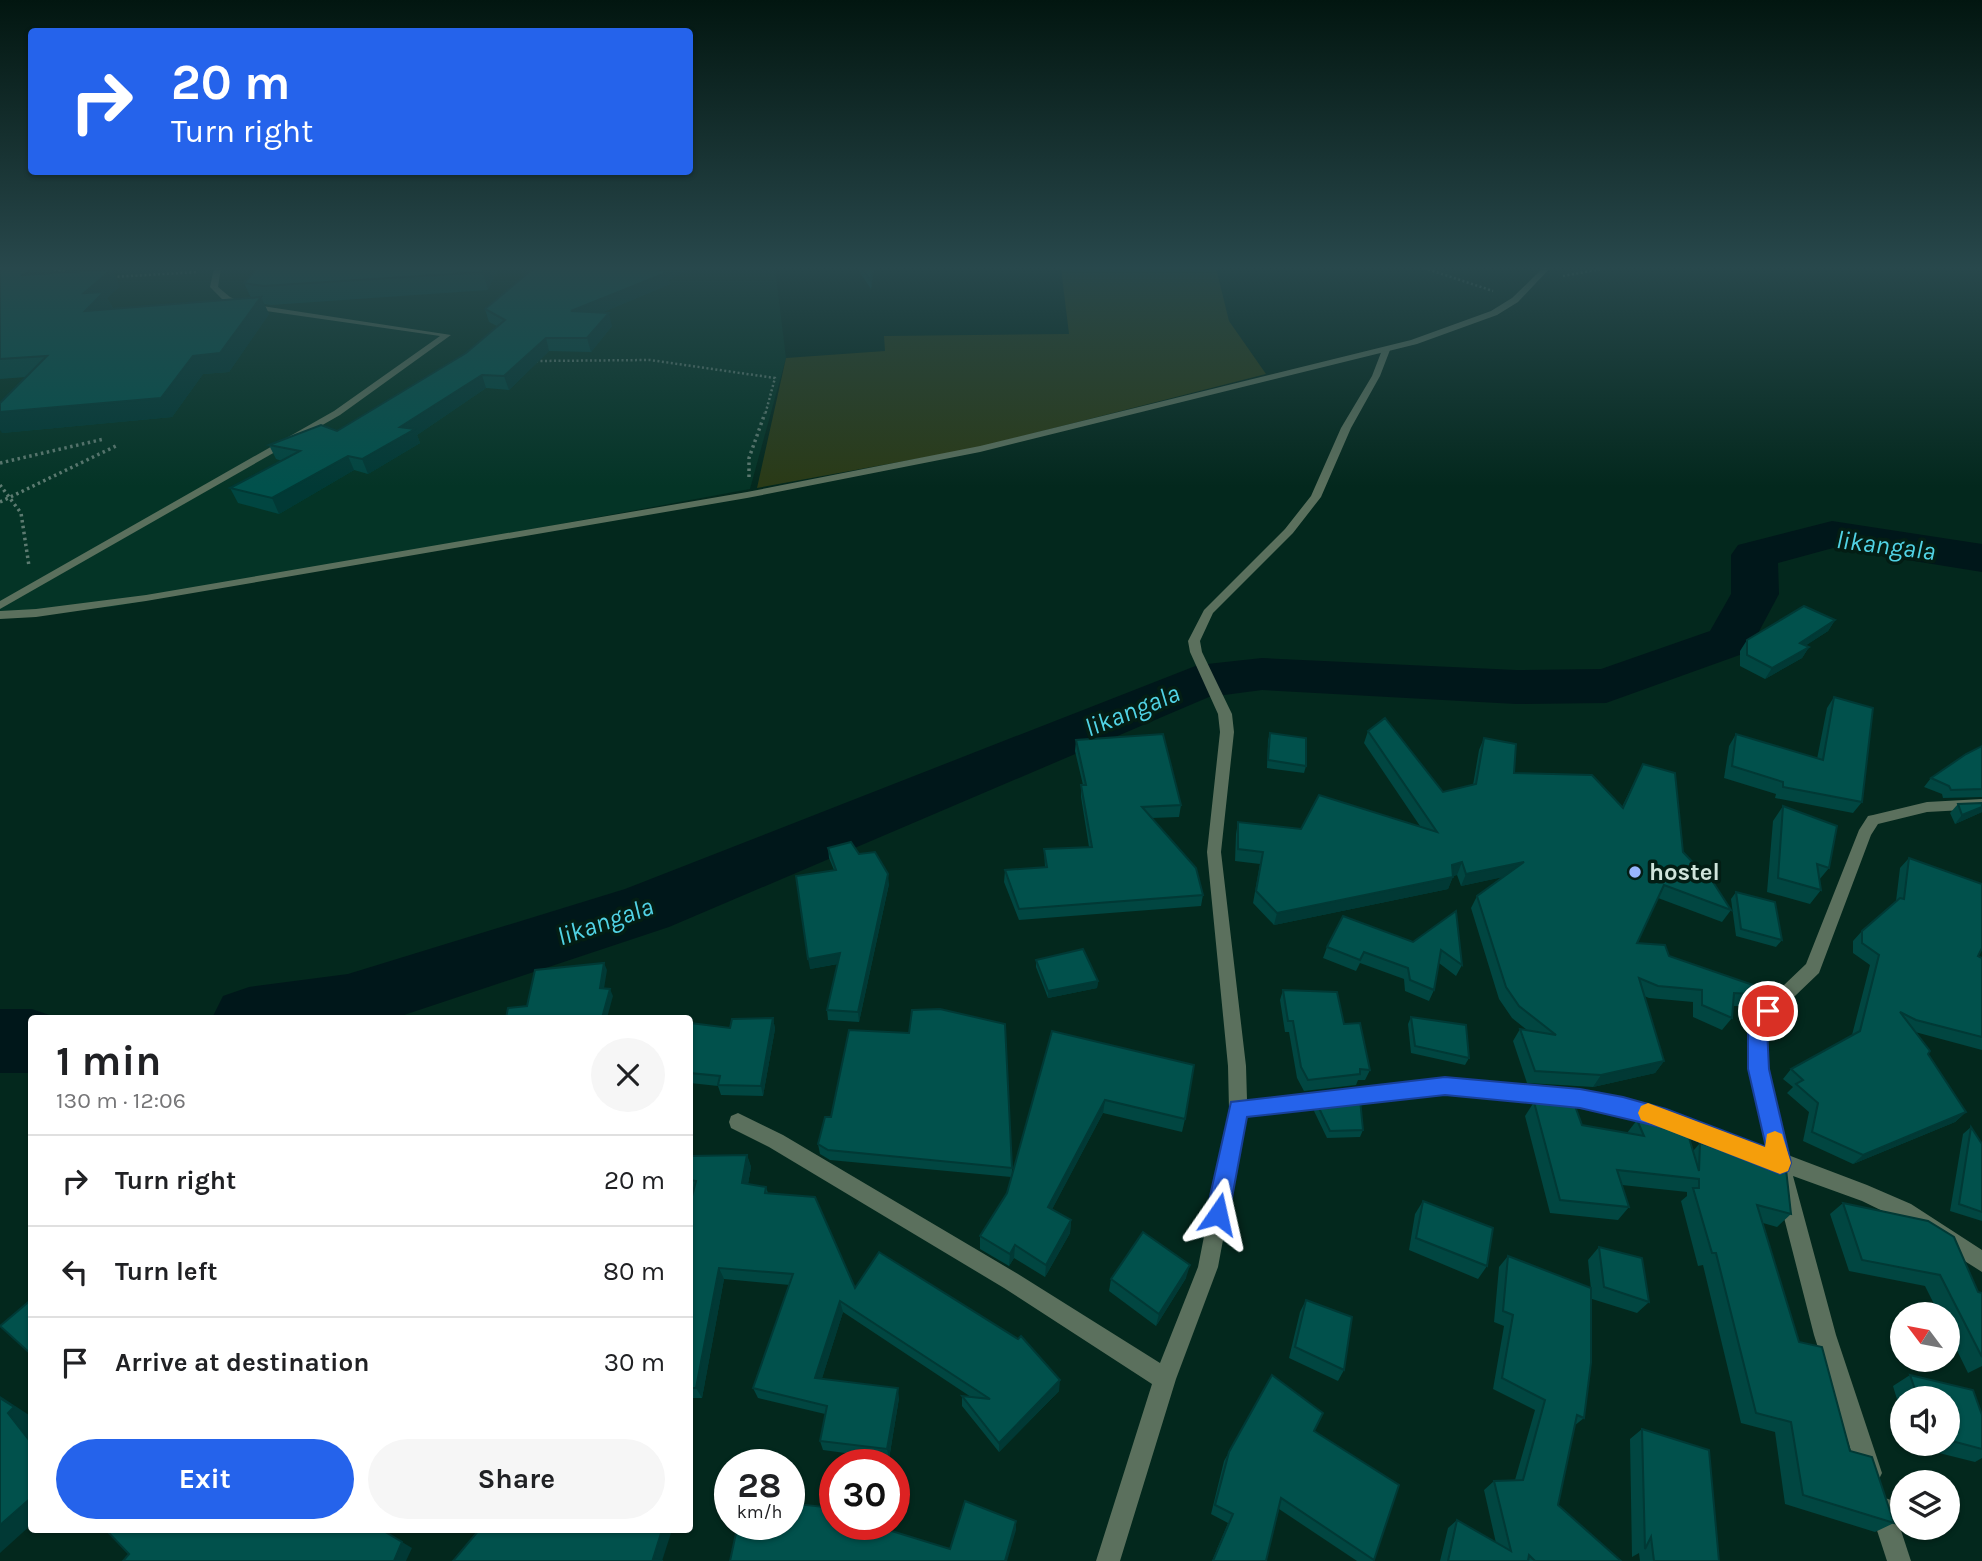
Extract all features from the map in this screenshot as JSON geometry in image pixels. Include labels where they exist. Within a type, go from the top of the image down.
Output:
[{"type":"street","points":[[0,606],[337,413],[439,341]]},
{"type":"street","points":[[0,615],[105,605],[747,495],[1005,443],[1416,341]]},
{"type":"street","points":[[1108,1561],[1165,1379],[1208,1267],[1238,1109],[1237,1066],[1214,852],[1227,732],[1225,714],[1194,641],[1199,627],[1223,595],[1290,531],[1315,497],[1346,428],[1376,376],[1386,350]]},
{"type":"street","points":[[1899,1561],[1825,1335],[1758,1069],[1758,1028],[1768,1011],[1813,968],[1864,834],[1873,820],[1888,814],[1927,807],[1982,804]]},
{"type":"street","points":[[1238,1109],[1439,1086],[1580,1099],[1644,1112],[1904,1210],[1982,1262]]},
{"type":"street","points":[[738,1122],[776,1141],[1012,1281],[1165,1379]]},
{"type":"path","points":[[528,359],[548,363],[658,360],[775,378],[767,390],[764,421],[757,433],[747,469],[750,482],[747,495]]},
{"type":"path","points":[[0,463],[104,439]]},
{"type":"path","points":[[0,502],[118,445]]},
{"type":"path","points":[[0,485],[22,509],[27,526],[28,564],[34,588]]},
{"type":"shaded area","points":[[0,341],[784,341],[786,358],[750,489],[111,607],[0,613]]},
{"type":"shaded area","points":[[884,341],[1243,341],[1266,374],[976,448],[757,488],[786,358],[885,351]]},
{"type":"building","points":[[0,341],[229,341],[220,353],[193,356],[161,398],[0,412],[0,403],[47,356],[0,359]]},
{"type":"building","points":[[480,341],[543,341],[504,376],[482,375],[400,427],[415,429],[362,459],[348,456],[272,498],[230,488],[300,451],[269,445],[321,425],[337,431],[466,353]]},
{"type":"building","points":[[1804,606],[1835,620],[1800,643],[1809,647],[1772,668],[1747,655],[1747,640]]},
{"type":"building","points":[[1834,697],[1873,708],[1862,802],[1783,787],[1783,782],[1732,766],[1736,734],[1823,760]]},
{"type":"building","points":[[1385,718],[1443,792],[1476,784],[1484,738],[1516,744],[1514,773],[1592,775],[1623,808],[1643,764],[1675,773],[1683,852],[1699,869],[1704,868],[1731,910],[1664,885],[1637,943],[1665,945],[1669,956],[1753,985],[1751,994],[1734,993],[1732,1018],[1702,1005],[1702,990],[1658,986],[1639,978],[1664,1061],[1601,1075],[1535,1071],[1520,1029],[1556,1035],[1519,1006],[1506,987],[1477,896],[1524,862],[1466,874],[1462,862],[1452,865],[1453,877],[1277,913],[1256,891],[1263,852],[1238,849],[1238,822],[1301,829],[1319,795],[1437,832],[1368,731]]},
{"type":"building","points":[[1270,733],[1306,738],[1306,766],[1268,760]]},
{"type":"building","points":[[1163,734],[1181,805],[1142,807],[1196,868],[1203,895],[1019,909],[1005,870],[1047,867],[1044,849],[1092,847],[1081,785],[1086,785],[1076,740]]},
{"type":"building","points":[[1982,746],[1982,789],[1951,790],[1949,786],[1931,778],[1966,754]]},
{"type":"building","points":[[1982,803],[1982,807],[1962,815],[1958,804]]},
{"type":"building","points":[[1783,806],[1837,826],[1829,868],[1817,864],[1821,890],[1778,878]]},
{"type":"building","points":[[851,842],[859,854],[875,852],[888,874],[858,1012],[827,1010],[840,953],[808,959],[796,876],[836,870],[828,848]]},
{"type":"building","points":[[1909,858],[1982,884],[1982,948],[1978,956],[1982,958],[1982,1037],[1916,1020],[1900,1012],[1930,1051],[1928,1054],[1966,1112],[1863,1155],[1812,1132],[1818,1103],[1796,1084],[1803,1080],[1791,1069],[1860,1031],[1879,955],[1862,943],[1862,931],[1900,898],[1904,899]]},
{"type":"building","points":[[1736,892],[1775,902],[1782,940],[1741,929]]},
{"type":"building","points":[[1456,911],[1462,965],[1441,950],[1434,990],[1410,980],[1408,968],[1364,952],[1360,960],[1327,947],[1343,916],[1413,942]]},
{"type":"building","points":[[1083,949],[1098,981],[1048,991],[1036,960]]},
{"type":"building","points":[[604,963],[600,988],[610,989],[603,1015],[507,1015],[508,1008],[527,1006],[535,970]]},
{"type":"building","points":[[1283,990],[1337,992],[1344,1024],[1360,1023],[1370,1070],[1360,1069],[1360,1074],[1308,1080],[1301,1067],[1293,1021],[1288,1021]]},
{"type":"building","points":[[940,1009],[1005,1024],[1012,1168],[828,1150],[818,1144],[825,1117],[831,1117],[849,1030],[909,1033],[912,1010]]},
{"type":"building","points":[[1411,1017],[1466,1025],[1469,1058],[1415,1046]]},
{"type":"building","points":[[773,1018],[761,1086],[718,1085],[720,1076],[693,1073],[693,1023],[730,1028],[732,1019]]},
{"type":"building","points":[[1052,1031],[1194,1065],[1185,1119],[1105,1100],[1048,1207],[1071,1220],[1046,1265],[1015,1245],[1010,1254],[980,1236],[1007,1193]]},
{"type":"building","points":[[1360,1099],[1363,1130],[1330,1131],[1317,1104]]},
{"type":"building","points":[[1534,1102],[1575,1106],[1582,1125],[1644,1136],[1637,1120],[1687,1131],[1699,1171],[1700,1143],[1786,1169],[1791,1214],[1757,1205],[1799,1342],[1822,1347],[1850,1451],[1872,1457],[1890,1511],[1890,1522],[1803,1495],[1791,1422],[1756,1413],[1716,1253],[1712,1253],[1693,1188],[1699,1188],[1699,1179],[1617,1170],[1629,1207],[1560,1200]]},
{"type":"building","points":[[1971,1127],[1982,1144],[1982,1212],[1959,1204]]},
{"type":"building","points":[[747,1155],[742,1183],[766,1187],[765,1193],[815,1197],[855,1288],[879,1252],[1018,1339],[1021,1336],[1060,1380],[999,1443],[962,1396],[990,1399],[840,1301],[815,1378],[898,1388],[887,1449],[820,1441],[827,1406],[753,1388],[793,1274],[719,1268],[696,1388],[693,1388],[693,1192],[696,1181],[693,1180],[693,1156]]},
{"type":"building","points":[[1423,1201],[1493,1228],[1487,1266],[1416,1238]]},
{"type":"building","points":[[1843,1203],[1928,1221],[1954,1237],[1978,1292],[1982,1293],[1982,1357],[1960,1314],[1960,1302],[1954,1302],[1940,1275],[1862,1260]]},
{"type":"building","points":[[1143,1232],[1190,1265],[1159,1314],[1111,1279]]},
{"type":"building","points":[[1599,1247],[1642,1258],[1649,1302],[1604,1287]]},
{"type":"building","points":[[1508,1256],[1591,1288],[1591,1363],[1584,1418],[1577,1415],[1558,1505],[1621,1561],[1535,1561],[1529,1555],[1528,1561],[1448,1561],[1457,1520],[1511,1551],[1494,1481],[1523,1480],[1545,1400],[1502,1378],[1513,1315],[1503,1311]]},
{"type":"building","points":[[1306,1300],[1352,1317],[1344,1370],[1295,1347]]},
{"type":"building","points":[[28,1302],[28,1351],[0,1326]]},
{"type":"building","points":[[1272,1375],[1323,1413],[1314,1431],[1399,1485],[1374,1560],[1281,1498],[1266,1561],[1213,1561],[1233,1514],[1215,1505],[1229,1452]]},
{"type":"building","points":[[1910,1375],[1956,1386],[1914,1386]]},
{"type":"building","points":[[1960,1387],[1973,1390],[1982,1415],[1982,1449],[1960,1443]]},
{"type":"building","points":[[0,1398],[14,1407],[8,1413],[28,1439],[28,1500],[0,1525]]},
{"type":"building","points":[[1642,1429],[1709,1450],[1719,1561],[1654,1561],[1651,1537],[1645,1549]]},
{"type":"building","points":[[965,1501],[1016,1521],[1005,1561],[730,1561],[735,1540],[805,1540],[805,1505],[819,1506],[819,1540],[910,1540],[910,1537],[950,1549]]},
{"type":"building","points":[[109,1533],[387,1533],[402,1542],[394,1561],[123,1561],[129,1554]]},
{"type":"building","points":[[476,1533],[661,1533],[653,1559],[663,1561],[453,1561]]},
{"type":"waterway","name":"likangala","points":[[270,1015],[348,1004],[645,909],[1198,682],[1262,674],[1516,687],[1606,686],[1730,641],[1755,594],[1754,555],[1832,534],[1982,558]]},
{"type":"waterway","name":"likangala","points":[[0,1041],[28,1041]]},
{"type":"slow traffic","points":[[1648,1113],[1780,1163],[1775,1141]]},
{"type":"place","name":"hostel","points":[[1635,872]]},
{"type":"route","points":[[1218,1214],[1238,1109],[1384,1090],[1445,1086],[1580,1099],[1666,1119],[1780,1163],[1758,1069],[1758,1028],[1768,1011]]}]
